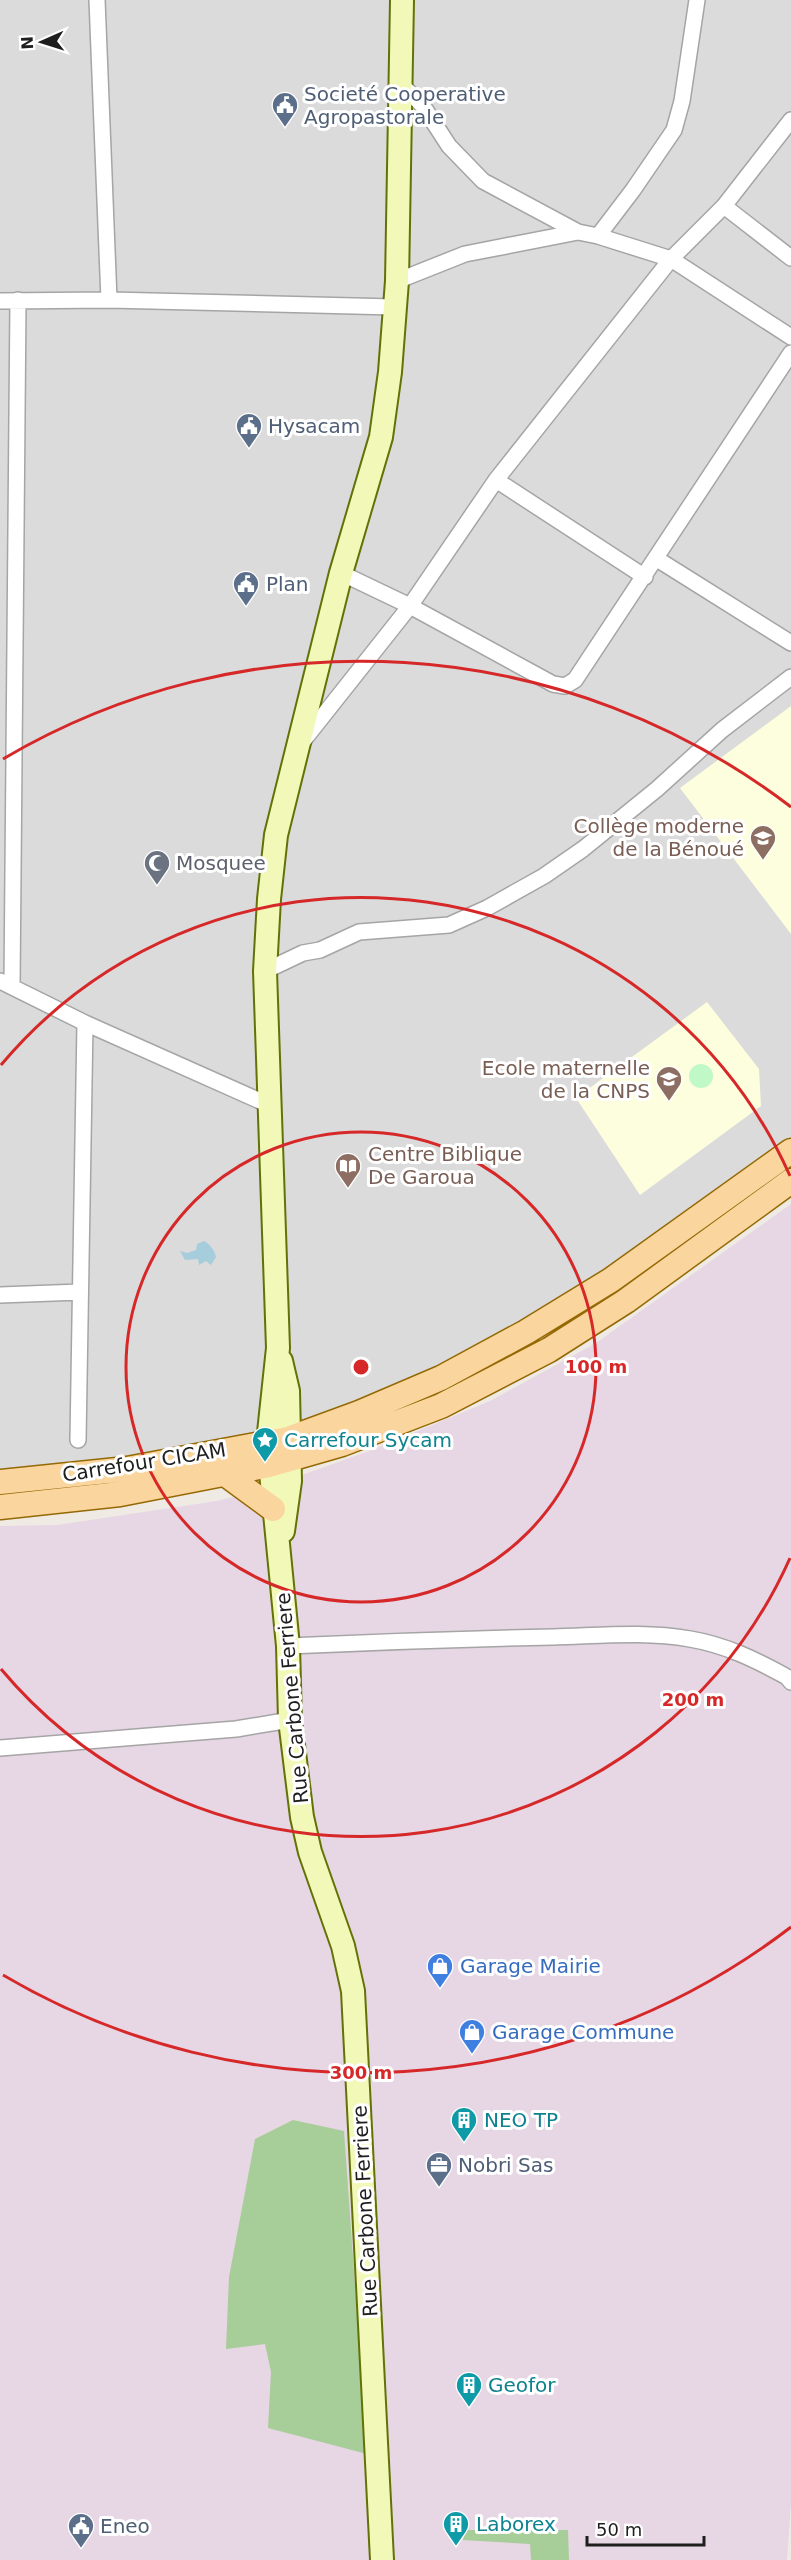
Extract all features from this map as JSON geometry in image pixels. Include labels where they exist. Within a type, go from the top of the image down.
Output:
[{"type":"main road","points":[[0,1507],[120,1494],[224,1473],[441,1378],[526,1332],[611,1280],[791,1151]]},
{"type":"main road","points":[[278,1451],[342,1444],[441,1406],[549,1350],[626,1301],[791,1181]]},
{"type":"main road","name":"Carrefour CICAM","points":[[0,1482],[278,1451]]},
{"type":"main road","points":[[224,1473],[273,1509]]},
{"type":"street","points":[[97,0],[109,300]]},
{"type":"street","points":[[278,1451],[288,1391],[278,1348],[265,970],[269,899],[276,835],[296,750],[341,573],[381,436],[390,372],[397,281],[402,0]]},
{"type":"street","points":[[598,236],[639,183],[674,130],[682,101],[697,0]]},
{"type":"street","points":[[399,82],[423,106],[449,146],[483,181],[578,232],[671,259],[791,337]]},
{"type":"street","points":[[296,750],[410,606],[496,480],[671,259],[724,206],[791,120]]},
{"type":"street","points":[[724,206],[791,258]]},
{"type":"street","points":[[397,281],[465,254],[578,232]]},
{"type":"street","points":[[18,300],[6,984],[85,1023],[269,1106]]},
{"type":"street","points":[[0,301],[109,300],[394,307]]},
{"type":"street","points":[[341,573],[410,606],[552,684],[565,686],[576,680],[791,353]]},
{"type":"street","points":[[496,480],[645,577]]},
{"type":"street","points":[[657,559],[791,643]]},
{"type":"street","points":[[265,970],[303,953],[320,950],[359,932],[449,925],[515,892],[583,849],[657,789],[722,730],[791,677]]},
{"type":"street","points":[[78,1440],[85,1023]]},
{"type":"street","points":[[0,1295],[80,1292]]},
{"type":"street","name":"Rue Carbone Ferriere","points":[[278,1451],[273,1509],[280,1547],[288,1646],[290,1720],[302,1817],[310,1852],[343,1946],[353,1990],[382,2560]]},
{"type":"street","name":"Rue Carbone Ferriere","points":[[278,1451],[289,1498],[280,1547]]},
{"type":"street","points":[[288,1646],[446,1639],[652,1635],[690,1639],[723,1646],[747,1655],[790,1678]]},
{"type":"street","points":[[0,1748],[236,1729],[290,1720]]},
{"type":"shaded area","points":[[0,0],[791,0],[791,1142],[668,1230],[494,1343],[286,1433],[143,1461],[0,1473]]},
{"type":"shaded area","name":"Collège moderne de la Bénoué","points":[[791,706],[791,934],[680,788]]},
{"type":"shaded area","name":"Ecole maternelle de la CNPS","points":[[707,1002],[759,1069],[761,1106],[640,1195],[576,1098]]},
{"type":"shaded area","points":[[791,1204],[791,2503],[787,2560],[0,2560],[0,1526],[57,1525],[217,1501],[257,1491],[372,1450],[490,1401],[596,1343]]},
{"type":"green space","points":[[701,1064],[710,1067],[713,1076],[710,1085],[701,1088],[692,1085],[689,1076],[692,1067]]},
{"type":"green space","points":[[293,2120],[344,2131],[367,2454],[268,2428],[271,2372],[265,2344],[226,2349],[229,2277],[255,2139]]},
{"type":"green space","points":[[465,2530],[568,2530],[569,2560],[531,2560],[530,2544],[463,2540]]},
{"type":"water","points":[[204,1241],[210,1245],[216,1257],[211,1265],[206,1261],[199,1265],[198,1259],[185,1260],[180,1251],[187,1253],[196,1250],[197,1244]]},
{"type":"place","name":"Societé Cooperative Agropastorale","points":[[285,128]]},
{"type":"place","name":"Hysacam","points":[[249,449]]},
{"type":"place","name":"Plan","points":[[246,607]]},
{"type":"place","name":"Collège moderne de la Bénoué","points":[[763,861]]},
{"type":"place","name":"Mosquee","points":[[157,886]]},
{"type":"place","name":"Ecole maternelle de la CNPS","points":[[669,1102]]},
{"type":"place","name":"Centre Biblique De Garoua","points":[[348,1189]]},
{"type":"place","name":"Carrefour Sycam","points":[[265,1463]]},
{"type":"place","name":"Garage Mairie","points":[[440,1989]]},
{"type":"place","name":"Garage Commune","points":[[472,2055]]},
{"type":"place","name":"NEO TP","points":[[464,2143]]},
{"type":"place","name":"Nobri Sas","points":[[439,2188]]},
{"type":"place","name":"Geofor","points":[[469,2408]]},
{"type":"place","name":"Laborex","points":[[456,2547]]},
{"type":"place","name":"Eneo","points":[[81,2549]]}]
